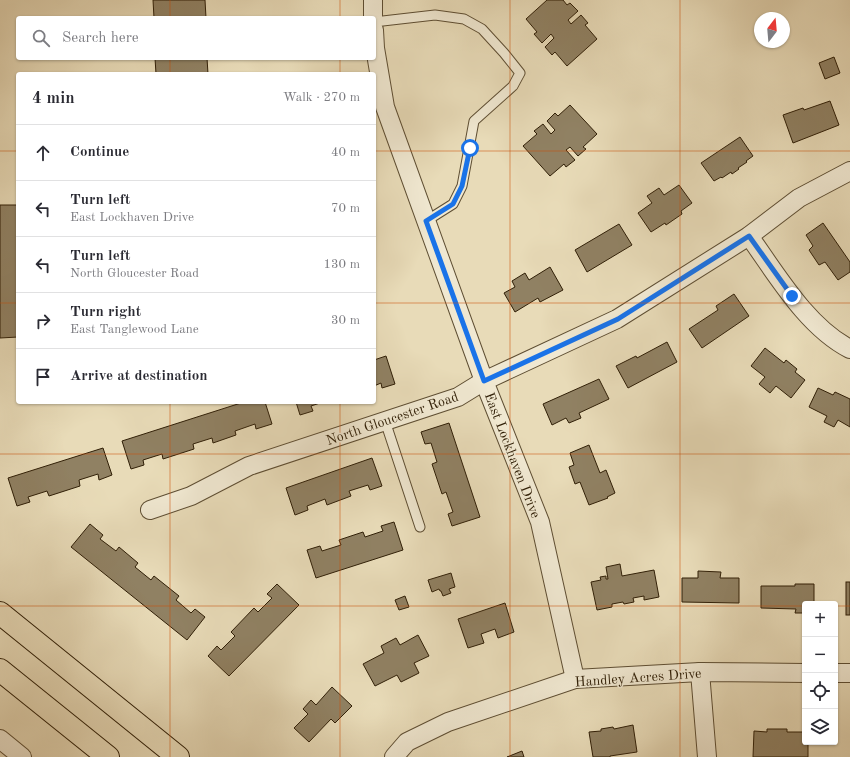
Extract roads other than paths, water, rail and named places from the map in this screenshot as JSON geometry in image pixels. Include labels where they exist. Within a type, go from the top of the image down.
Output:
[{"type":"highway","points":[[0,613],[178,757]]},
{"type":"highway","points":[[0,670],[108,757]]},
{"type":"street","points":[[373,0],[373,16]]},
{"type":"street","name":"East Lockhaven Drive","points":[[376,54],[385,107],[484,381],[540,522],[575,679]]},
{"type":"street","name":"North Gloucester Road","points":[[150,510],[191,496],[249,466],[458,397],[484,381],[618,319],[749,236],[799,198],[850,171]]},
{"type":"street","points":[[749,236],[792,296],[816,324],[850,349]]},
{"type":"street","points":[[700,672],[707,757]]},
{"type":"street","name":"Handley Acres Drive","points":[[394,757],[407,742],[448,722],[575,679],[700,672],[802,673]]},
{"type":"street","points":[[838,673],[850,673]]},
{"type":"street","points":[[0,739],[22,757]]},
{"type":"lane","points":[[376,22],[435,15],[464,19],[482,29],[520,73],[513,86],[474,120],[462,186],[453,204],[426,221]]},
{"type":"lane","points":[[385,421],[420,527]]}]
